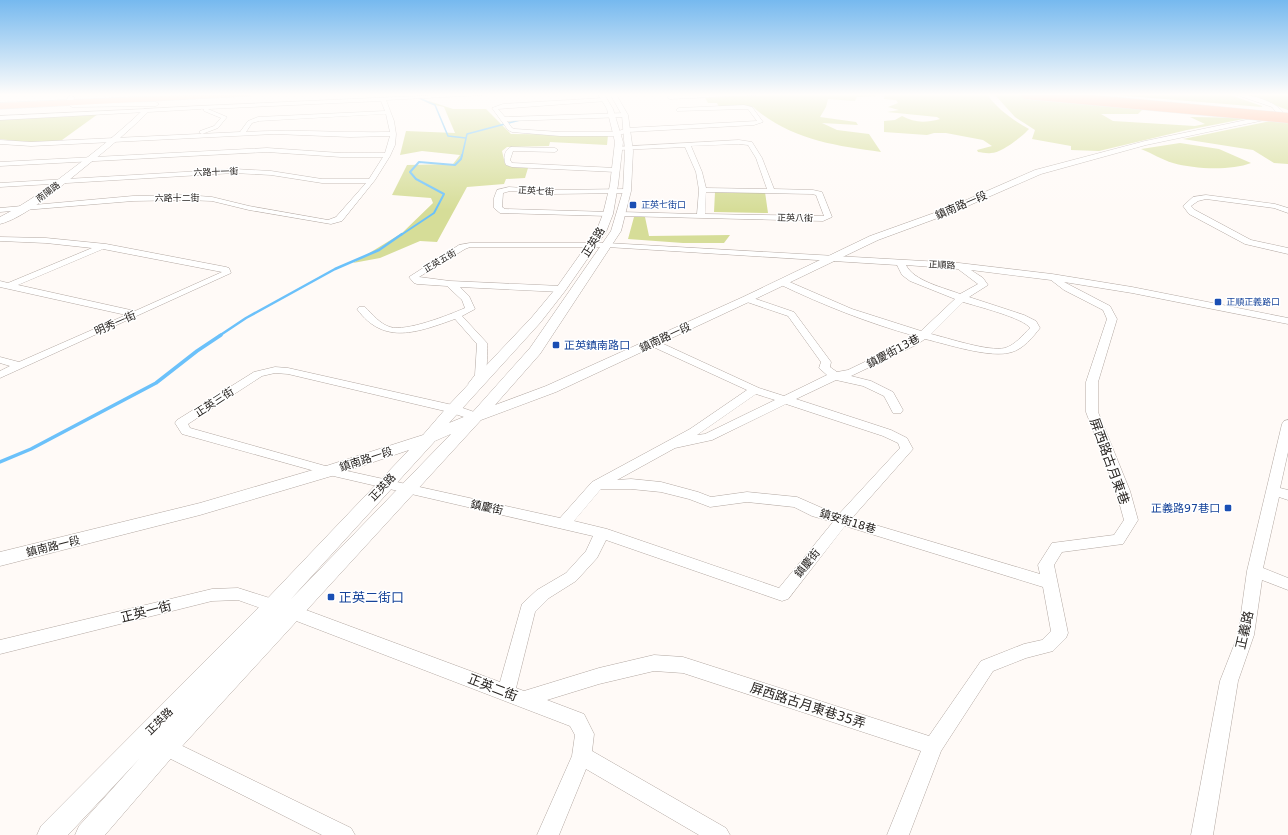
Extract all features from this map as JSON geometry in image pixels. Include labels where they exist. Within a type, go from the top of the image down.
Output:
[{"type":"street","name":"南陽路","points":[[0,221],[25,208],[62,181],[121,133]]},
{"type":"street","points":[[148,145],[201,133]]},
{"type":"street","points":[[0,142],[31,144],[112,141],[242,133]]},
{"type":"street","points":[[299,133],[350,136],[393,134],[392,142],[382,165],[370,181]]},
{"type":"street","points":[[567,133],[617,134]]},
{"type":"street","name":"正英路","points":[[50,835],[273,606],[536,320],[599,245],[616,231],[627,191],[629,148],[627,133]]},
{"type":"street","name":"鎮南路一段","points":[[0,559],[200,509],[329,471],[429,438],[476,417],[551,389],[653,343],[874,238],[951,210],[1038,172],[1145,143],[1194,133]]},
{"type":"street","name":"正英路","points":[[88,835],[166,747],[476,417],[535,351],[599,245],[601,232],[608,214],[616,170],[619,148],[617,134]]},
{"type":"street","points":[[619,148],[750,142],[759,158],[771,190]]},
{"type":"street","points":[[688,146],[699,172],[703,190],[701,216]]},
{"type":"street","points":[[555,150],[511,149],[508,151],[506,160],[508,164],[512,165],[616,170]]},
{"type":"street","points":[[0,164],[89,158],[267,150],[341,155],[386,155]]},
{"type":"street","points":[[89,158],[122,151]]},
{"type":"street","name":"六路十一街","points":[[0,185],[234,171],[271,173],[322,181],[370,181]]},
{"type":"street","name":"六路十二街","points":[[0,210],[163,197],[196,198],[212,199],[249,208],[328,222],[339,219],[370,181]]},
{"type":"street","name":"正英七街","points":[[608,214],[503,211],[498,208],[498,198],[500,192],[509,189],[551,192],[627,191]]},
{"type":"street","name":"正英八街","points":[[621,214],[823,219],[828,217],[819,194],[813,192],[771,190],[703,190]]},
{"type":"street","points":[[1288,211],[1275,206],[1206,198],[1196,199],[1187,206],[1192,212],[1248,242],[1288,250]]},
{"type":"street","points":[[0,239],[80,243],[100,247]]},
{"type":"street","name":"正英五街","points":[[561,289],[450,284],[417,281],[413,277],[462,247],[470,245],[599,245]]},
{"type":"street","name":"正順路","points":[[599,245],[959,266],[1052,277],[1178,298],[1288,321]]},
{"type":"street","points":[[0,289],[5,285],[100,247]]},
{"type":"street","name":"明秀一街","points":[[0,374],[228,273],[226,270],[100,247]]},
{"type":"street","points":[[782,282],[822,302],[922,336],[999,351],[1017,346],[1035,328],[1032,322],[1021,317],[961,298],[913,279],[905,273],[901,263]]},
{"type":"street","name":"鎮慶街13巷","points":[[669,445],[708,437],[835,376],[851,373],[922,336],[931,329],[961,298],[983,285],[980,280],[959,266]]},
{"type":"street","name":"屏西路古月東巷","points":[[898,835],[933,746],[987,666],[1024,651],[1047,646],[1060,633],[1048,583],[1046,565],[1057,547],[1118,540],[1131,520],[1123,491],[1092,412],[1092,382],[1112,319],[1107,308],[1067,288],[1052,277]]},
{"type":"street","points":[[362,310],[370,318],[387,330],[400,332],[457,316],[470,309],[470,304],[464,296],[450,284]]},
{"type":"street","points":[[5,285],[136,314]]},
{"type":"street","points":[[747,299],[789,312],[793,315],[799,327],[810,338],[826,362],[824,368],[835,376],[867,383],[889,394],[897,410]]},
{"type":"street","points":[[453,409],[480,375],[482,360],[482,342],[457,316]]},
{"type":"street","name":"鎮慶街","points":[[407,490],[564,523],[602,533],[782,595],[842,520],[907,449],[903,441],[887,432],[755,390],[653,343]]},
{"type":"street","points":[[0,360],[20,366]]},
{"type":"street","name":"正英三街","points":[[407,490],[329,471],[186,431],[181,423],[258,374],[275,370],[288,371],[453,409],[476,417]]},
{"type":"street","points":[[564,523],[597,485],[694,432],[755,390]]},
{"type":"street","name":"正義路","points":[[1202,835],[1229,681],[1246,635],[1255,571],[1272,490],[1288,425]]},
{"type":"street","name":"鎮安街18巷","points":[[597,485],[631,484],[661,487],[693,494],[710,502],[747,497],[797,502],[817,512],[1048,583]]},
{"type":"street","points":[[1272,490],[1288,495]]},
{"type":"street","points":[[506,692],[528,609],[542,594],[571,576],[592,554],[602,533]]},
{"type":"street","points":[[1255,571],[1288,584]]},
{"type":"street","name":"正英一街","points":[[0,648],[212,595],[238,594],[292,612]]},
{"type":"street","name":"正英二街","points":[[292,612],[577,720],[585,734],[582,756],[548,835]]},
{"type":"street","name":"屏西路古月東巷35弄","points":[[524,700],[600,676],[654,663],[683,665],[933,746]]},
{"type":"street","points":[[144,737],[344,835]]},
{"type":"street","points":[[582,756],[719,835]]},
{"type":"green space","points":[[0,133],[72,133],[62,140],[47,143],[0,139]]},
{"type":"green space","points":[[406,133],[608,135],[607,145],[550,142],[549,146],[507,147],[502,151],[505,164],[528,168],[525,178],[506,179],[504,184],[467,187],[437,242],[420,241],[380,258],[353,263],[402,233],[433,203],[431,198],[392,195],[407,165],[453,164],[460,155],[422,151],[400,155]]},
{"type":"green space","points":[[795,133],[869,134],[881,152],[830,144]]},
{"type":"green space","points":[[898,133],[1025,133],[1006,147],[989,153],[978,152],[977,150],[992,146],[983,140],[946,133],[934,133],[927,135]]},
{"type":"green space","points":[[1034,133],[1175,133],[1099,151],[1071,150],[1071,146],[1032,139]]},
{"type":"green space","points":[[1213,133],[1288,133],[1288,164],[1274,163],[1253,150],[1183,139]]},
{"type":"green space","points":[[1180,143],[1219,149],[1251,163],[1242,166],[1223,168],[1191,167],[1169,162],[1141,149]]},
{"type":"green space","points":[[715,192],[765,192],[768,213],[714,212]]},
{"type":"green space","points":[[634,217],[645,217],[649,236],[730,235],[724,243],[683,243],[628,239]]},
{"type":"waterway","points":[[447,133],[448,136],[466,138]]},
{"type":"waterway","points":[[462,156],[467,134],[471,133]]},
{"type":"waterway","points":[[401,235],[434,213],[444,194],[416,179],[410,172],[419,162],[455,165],[461,159],[462,155]]},
{"type":"waterway","points":[[219,336],[246,318],[335,269],[379,250],[402,234]]},
{"type":"waterway","points":[[0,462],[31,449],[156,383],[197,351],[221,335]]},
{"type":"place","name":"正英七街口","points":[[633,205]]},
{"type":"place","name":"正順正義路口","points":[[1218,302]]},
{"type":"place","name":"正英鎮南路口","points":[[556,345]]},
{"type":"place","name":"正義路97巷口","points":[[1228,508]]},
{"type":"place","name":"正英二街口","points":[[331,597]]}]
